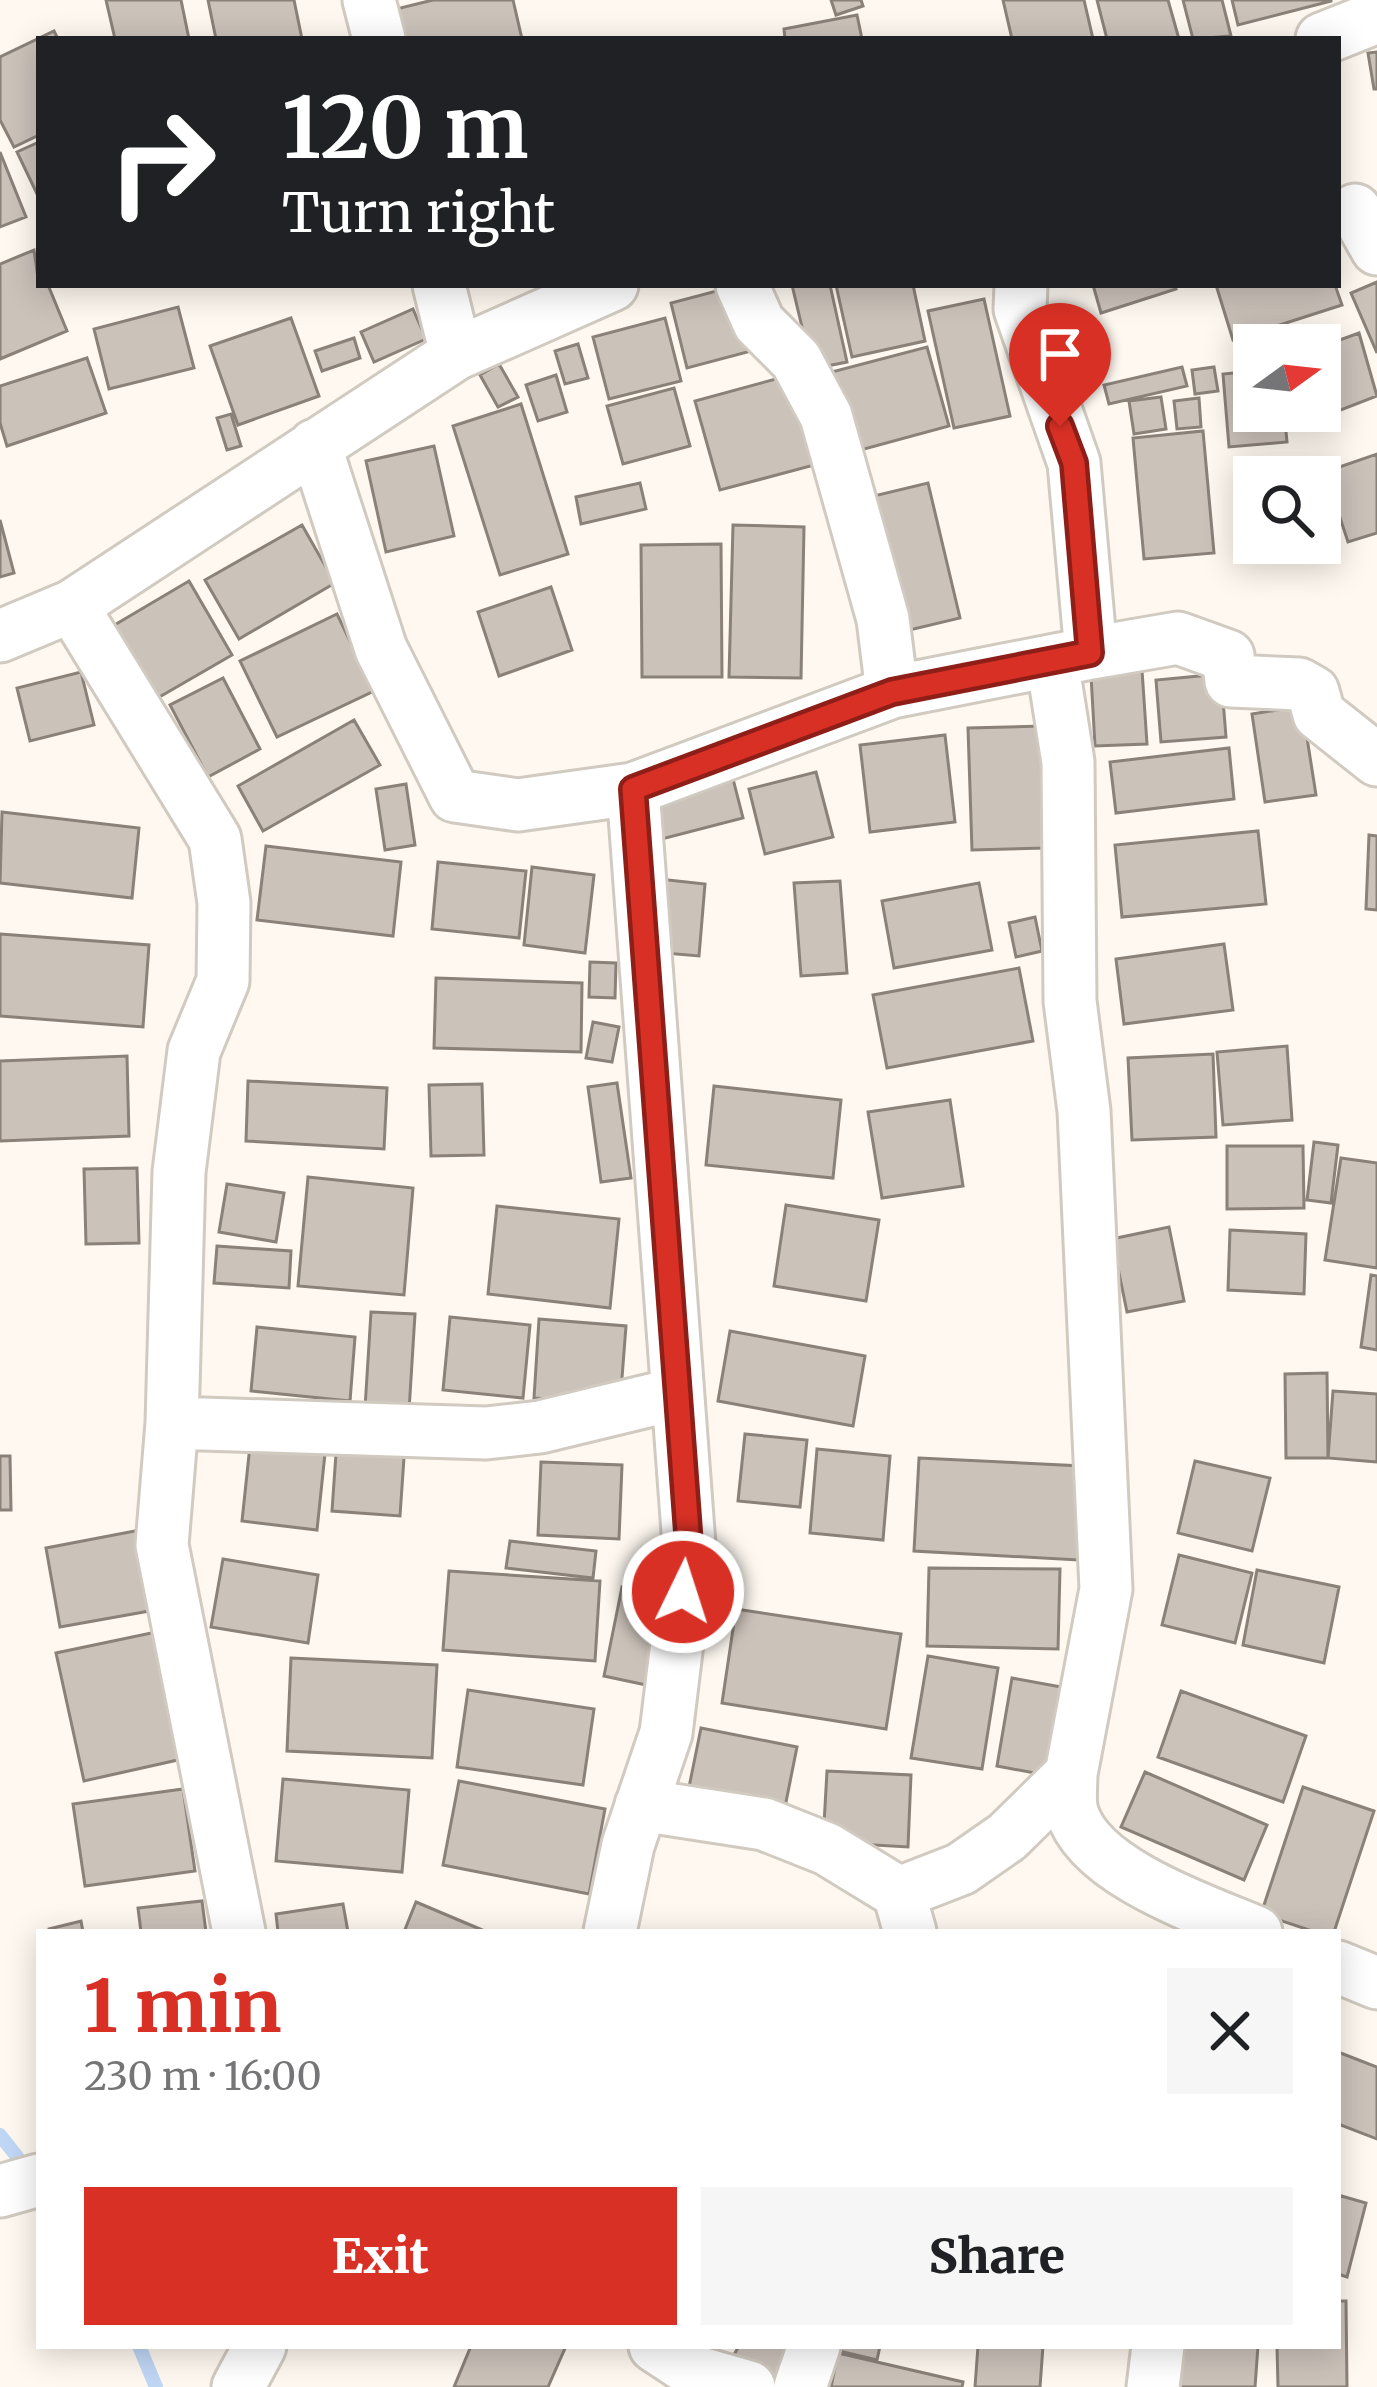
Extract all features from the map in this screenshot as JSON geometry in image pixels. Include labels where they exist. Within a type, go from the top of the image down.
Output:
[{"type":"street","points":[[369,0],[378,36]]},
{"type":"street","points":[[1330,36],[1377,17]]},
{"type":"street","points":[[440,288],[456,354]]},
{"type":"street","points":[[0,636],[72,606],[456,354],[605,288]]},
{"type":"street","points":[[743,288],[759,323],[796,360],[826,416],[883,619],[892,692]]},
{"type":"street","points":[[1021,288],[1020,308],[1074,463],[1068,762],[1070,1000],[1084,1111],[1106,1589],[1071,1774],[1072,1811],[1090,1845],[1172,1897],[1249,1929]]},
{"type":"street","points":[[315,446],[381,649],[454,796],[518,805],[633,789],[892,692],[1188,639],[1228,656],[1232,681],[1299,683],[1313,692],[1319,714],[1377,760]]},
{"type":"street","points":[[72,606],[215,839],[224,903],[223,981],[194,1051],[179,1172],[172,1424],[162,1545],[238,1929]]},
{"type":"street","points":[[611,1929],[641,1805],[666,1733],[689,1545],[633,789]]},
{"type":"street","points":[[172,1424],[486,1433],[540,1427],[676,1394]]},
{"type":"street","points":[[641,1805],[764,1824],[827,1849],[904,1913],[1007,1837],[1071,1774]]},
{"type":"street","points":[[1341,1967],[1377,1983]]},
{"type":"street","points":[[0,2191],[36,2181]]},
{"type":"street","points":[[238,2387],[258,2349]]},
{"type":"street","points":[[660,2349],[693,2371],[748,2387]]},
{"type":"street","points":[[800,2387],[813,2349]]},
{"type":"street","points":[[1153,2387],[1158,2349]]},
{"type":"building","points":[[106,0],[181,0],[188,36],[114,36]]},
{"type":"building","points":[[208,0],[294,0],[301,36],[215,36]]},
{"type":"building","points":[[433,0],[513,0],[521,36],[398,36],[392,10]]},
{"type":"building","points":[[831,0],[861,0],[863,6],[836,15]]},
{"type":"building","points":[[1003,0],[1084,0],[1092,36],[1011,36]]},
{"type":"building","points":[[1097,0],[1168,0],[1178,36],[1106,36]]},
{"type":"building","points":[[1183,0],[1222,0],[1231,36],[1192,36]]},
{"type":"building","points":[[1232,0],[1331,0],[1331,1],[1238,25]]},
{"type":"building","points":[[857,15],[861,36],[785,36],[784,29]]},
{"type":"building","points":[[36,40],[36,136],[14,147],[0,120],[0,57]]},
{"type":"building","points":[[1377,52],[1377,89],[1374,89],[1368,53]]},
{"type":"building","points":[[36,143],[36,192],[17,152]]},
{"type":"building","points":[[0,152],[26,217],[0,227]]},
{"type":"building","points":[[34,250],[36,288],[49,288],[67,331],[0,359],[0,264]]},
{"type":"building","points":[[1377,282],[1377,353],[1351,293]]},
{"type":"building","points":[[740,288],[755,350],[687,368],[671,303]]},
{"type":"building","points":[[793,288],[831,288],[847,362],[812,369]]},
{"type":"building","points":[[837,288],[914,288],[925,341],[852,357]]},
{"type":"building","points":[[1094,288],[1176,288],[1176,289],[1101,313]]},
{"type":"building","points":[[1217,288],[1336,288],[1342,305],[1283,324],[1233,324],[1233,340]]},
{"type":"building","points":[[984,299],[1010,416],[954,428],[928,311]]},
{"type":"building","points":[[178,307],[194,368],[109,389],[94,329]]},
{"type":"building","points":[[413,309],[426,339],[374,362],[361,332]]},
{"type":"building","points":[[291,318],[319,396],[238,425],[210,346]]},
{"type":"building","points":[[665,318],[681,381],[609,399],[593,337]]},
{"type":"building","points":[[1359,333],[1377,396],[1341,410],[1341,339]]},
{"type":"building","points":[[354,338],[360,358],[322,371],[315,351]]},
{"type":"building","points":[[578,344],[588,378],[565,384],[555,351]]},
{"type":"building","points":[[927,347],[949,426],[846,454],[824,374]]},
{"type":"building","points":[[87,358],[106,413],[7,446],[0,423],[0,386]]},
{"type":"building","points":[[499,364],[518,397],[498,407],[480,375]]},
{"type":"building","points":[[1182,367],[1187,386],[1109,404],[1104,385]]},
{"type":"building","points":[[1214,367],[1218,391],[1195,394],[1192,370]]},
{"type":"building","points":[[1233,373],[1233,432],[1286,432],[1287,442],[1229,447],[1223,374]]},
{"type":"building","points":[[794,374],[818,464],[720,490],[695,401]]},
{"type":"building","points":[[556,375],[567,412],[538,421],[526,385]]},
{"type":"building","points":[[674,388],[690,446],[623,464],[607,406]]},
{"type":"building","points":[[1161,397],[1166,429],[1134,434],[1129,401]]},
{"type":"building","points":[[1199,398],[1201,427],[1177,429],[1174,401]]},
{"type":"building","points":[[521,404],[568,554],[500,575],[453,426]]},
{"type":"building","points":[[231,414],[241,446],[227,450],[217,418]]},
{"type":"building","points":[[1203,431],[1214,553],[1144,559],[1133,438]]},
{"type":"building","points":[[434,446],[454,536],[386,552],[366,461]]},
{"type":"building","points":[[1377,454],[1377,533],[1348,542],[1341,521],[1341,466]]},
{"type":"building","points":[[640,483],[646,509],[581,524],[576,497]]},
{"type":"building","points":[[928,483],[960,618],[893,634],[861,499]]},
{"type":"building","points":[[0,520],[14,573],[0,577]]},
{"type":"building","points":[[302,525],[335,583],[239,639],[205,580]]},
{"type":"building","points":[[733,525],[804,527],[801,678],[729,677]]},
{"type":"building","points":[[721,544],[722,677],[642,677],[641,545]]},
{"type":"building","points":[[189,581],[232,655],[149,703],[106,630]]},
{"type":"building","points":[[551,587],[572,650],[499,676],[478,612]]},
{"type":"building","points":[[337,614],[374,691],[277,737],[240,661]]},
{"type":"building","points":[[1141,655],[1147,744],[1095,746],[1090,658]]},
{"type":"building","points":[[81,672],[94,725],[30,741],[17,688]]},
{"type":"building","points":[[1221,674],[1226,737],[1161,742],[1156,680]]},
{"type":"building","points":[[223,678],[260,749],[208,777],[170,705]]},
{"type":"building","points":[[1302,706],[1316,795],[1265,802],[1252,714]]},
{"type":"building","points":[[354,720],[380,765],[263,831],[238,786]]},
{"type":"building","points":[[1042,726],[1046,848],[972,850],[968,728]]},
{"type":"building","points":[[945,735],[955,822],[870,832],[860,745]]},
{"type":"building","points":[[1229,748],[1234,799],[1116,813],[1110,762]]},
{"type":"building","points":[[731,771],[743,818],[658,840],[645,793]]},
{"type":"building","points":[[816,772],[833,837],[765,854],[749,789]]},
{"type":"building","points":[[406,784],[415,845],[385,850],[376,789]]},
{"type":"building","points":[[2,812],[139,828],[132,898],[0,883]]},
{"type":"building","points":[[1258,831],[1266,904],[1122,917],[1115,845]]},
{"type":"building","points":[[1369,835],[1377,836],[1377,910],[1366,909]]},
{"type":"building","points":[[266,846],[401,862],[393,936],[257,920]]},
{"type":"building","points":[[438,862],[526,871],[519,938],[432,929]]},
{"type":"building","points":[[532,867],[594,875],[585,953],[524,945]]},
{"type":"building","points":[[659,879],[705,884],[699,956],[652,952]]},
{"type":"building","points":[[840,881],[847,973],[801,976],[794,883]]},
{"type":"building","points":[[979,883],[992,950],[894,968],[882,901]]},
{"type":"building","points":[[1035,917],[1042,951],[1016,957],[1009,923]]},
{"type":"building","points":[[0,934],[149,945],[143,1027],[0,1016]]},
{"type":"building","points":[[1224,944],[1233,1010],[1124,1024],[1116,959]]},
{"type":"building","points":[[590,962],[616,963],[615,998],[589,997]]},
{"type":"building","points":[[1019,968],[1033,1041],[887,1068],[873,995]]},
{"type":"building","points":[[436,978],[582,983],[581,1052],[434,1048]]},
{"type":"building","points":[[593,1022],[619,1027],[612,1062],[586,1058]]},
{"type":"building","points":[[1287,1046],[1292,1120],[1223,1125],[1217,1052]]},
{"type":"building","points":[[1213,1054],[1216,1137],[1132,1140],[1128,1058]]},
{"type":"building","points":[[127,1056],[129,1136],[0,1141],[0,1061]]},
{"type":"building","points":[[248,1081],[387,1088],[384,1149],[246,1141]]},
{"type":"building","points":[[617,1083],[631,1178],[601,1182],[588,1087]]},
{"type":"building","points":[[482,1084],[484,1155],[431,1156],[429,1085]]},
{"type":"building","points":[[714,1086],[841,1100],[833,1178],[706,1165]]},
{"type":"building","points":[[950,1100],[963,1186],[882,1198],[868,1112]]},
{"type":"building","points":[[1314,1142],[1338,1145],[1331,1203],[1307,1200]]},
{"type":"building","points":[[1227,1146],[1303,1146],[1304,1208],[1227,1209]]},
{"type":"building","points":[[1341,1158],[1377,1163],[1377,1268],[1325,1260]]},
{"type":"building","points":[[137,1168],[139,1243],[86,1244],[84,1169]]},
{"type":"building","points":[[308,1177],[413,1188],[404,1295],[298,1286]]},
{"type":"building","points":[[227,1184],[284,1193],[276,1242],[219,1232]]},
{"type":"building","points":[[786,1205],[879,1220],[866,1301],[774,1286]]},
{"type":"building","points":[[497,1206],[619,1219],[610,1308],[488,1294]]},
{"type":"building","points":[[1169,1227],[1184,1301],[1127,1312],[1112,1239]]},
{"type":"building","points":[[1230,1230],[1306,1234],[1304,1294],[1228,1290]]},
{"type":"building","points":[[217,1246],[291,1251],[289,1288],[214,1283]]},
{"type":"building","points":[[1371,1275],[1377,1276],[1377,1350],[1361,1347]]},
{"type":"building","points":[[371,1312],[415,1314],[409,1411],[365,1408]]},
{"type":"building","points":[[450,1317],[530,1325],[523,1398],[443,1390]]},
{"type":"building","points":[[539,1319],[626,1326],[620,1404],[534,1398]]},
{"type":"building","points":[[257,1327],[355,1337],[350,1401],[251,1391]]},
{"type":"building","points":[[730,1331],[865,1356],[853,1426],[718,1401]]},
{"type":"building","points":[[1327,1373],[1328,1458],[1286,1458],[1285,1374]]},
{"type":"building","points":[[1333,1391],[1377,1394],[1377,1462],[1328,1458]]},
{"type":"building","points":[[745,1434],[807,1440],[800,1507],[738,1501]]},
{"type":"building","points":[[251,1436],[326,1444],[317,1530],[242,1521]]},
{"type":"building","points":[[337,1439],[405,1443],[400,1516],[332,1511]]},
{"type":"building","points":[[817,1449],[890,1456],[883,1540],[810,1533]]},
{"type":"building","points":[[0,1456],[10,1456],[11,1510],[0,1510]]},
{"type":"building","points":[[919,1458],[1082,1466],[1078,1560],[914,1551]]},
{"type":"building","points":[[1195,1461],[1270,1478],[1252,1551],[1178,1533]]},
{"type":"building","points":[[541,1462],[622,1465],[619,1539],[538,1535]]},
{"type":"building","points":[[140,1530],[155,1610],[60,1627],[46,1548]]},
{"type":"building","points":[[510,1541],[596,1551],[593,1578],[506,1568]]},
{"type":"building","points":[[1179,1555],[1252,1573],[1235,1643],[1162,1625]]},
{"type":"building","points":[[223,1559],[318,1575],[308,1643],[211,1627]]},
{"type":"building","points":[[929,1568],[1060,1569],[1058,1649],[927,1646]]},
{"type":"building","points":[[1257,1570],[1339,1587],[1324,1663],[1243,1645]]},
{"type":"building","points":[[449,1571],[600,1581],[595,1661],[443,1650]]},
{"type":"building","points":[[622,1587],[665,1596],[646,1685],[604,1676]]},
{"type":"building","points":[[736,1609],[901,1634],[886,1729],[722,1703]]},
{"type":"building","points":[[156,1632],[182,1759],[84,1781],[56,1653]]},
{"type":"building","points":[[928,1656],[998,1668],[982,1769],[911,1758]]},
{"type":"building","points":[[291,1658],[437,1665],[432,1758],[287,1751]]},
{"type":"building","points":[[1012,1678],[1072,1689],[1056,1777],[997,1766]]},
{"type":"building","points":[[468,1690],[594,1709],[583,1785],[457,1767]]},
{"type":"building","points":[[1181,1691],[1306,1736],[1283,1802],[1158,1757]]},
{"type":"building","points":[[701,1728],[797,1747],[783,1817],[687,1797]]},
{"type":"building","points":[[827,1771],[911,1775],[908,1847],[823,1842]]},
{"type":"building","points":[[1145,1772],[1267,1825],[1244,1880],[1121,1827]]},
{"type":"building","points":[[283,1779],[409,1790],[402,1872],[276,1861]]},
{"type":"building","points":[[459,1781],[605,1809],[589,1894],[443,1865]]},
{"type":"building","points":[[1303,1787],[1374,1811],[1335,1929],[1306,1929],[1261,1914]]},
{"type":"building","points":[[183,1789],[195,1871],[85,1886],[73,1804]]},
{"type":"building","points":[[202,1901],[206,1929],[141,1929],[138,1908]]},
{"type":"building","points":[[416,1902],[480,1929],[405,1929]]},
{"type":"building","points":[[343,1904],[347,1929],[278,1929],[276,1914]]},
{"type":"building","points":[[81,1921],[82,1929],[49,1929]]},
{"type":"building","points":[[1341,2053],[1377,2067],[1377,2139],[1341,2125]]},
{"type":"building","points":[[1341,2196],[1366,2203],[1347,2277],[1341,2275]]},
{"type":"building","points":[[1341,2301],[1346,2301],[1347,2387],[1278,2387],[1277,2349],[1341,2349]]},
{"type":"building","points":[[470,2349],[565,2349],[548,2387],[454,2387]]},
{"type":"building","points":[[737,2349],[789,2349],[783,2387],[731,2360]]},
{"type":"building","points":[[840,2349],[879,2349],[877,2360]]},
{"type":"building","points":[[978,2349],[1043,2349],[1040,2387],[975,2387]]},
{"type":"building","points":[[1177,2349],[1258,2349],[1255,2387],[1174,2387]]},
{"type":"building","points":[[838,2353],[963,2382],[962,2387],[831,2387]]},
{"type":"waterway","points":[[0,2135],[29,2172]]},
{"type":"waterway","points":[[140,2349],[156,2387]]},
{"type":"route","points":[[683,1592],[689,1545],[633,789],[892,692],[1090,653],[1074,463],[1060,426]]}]
